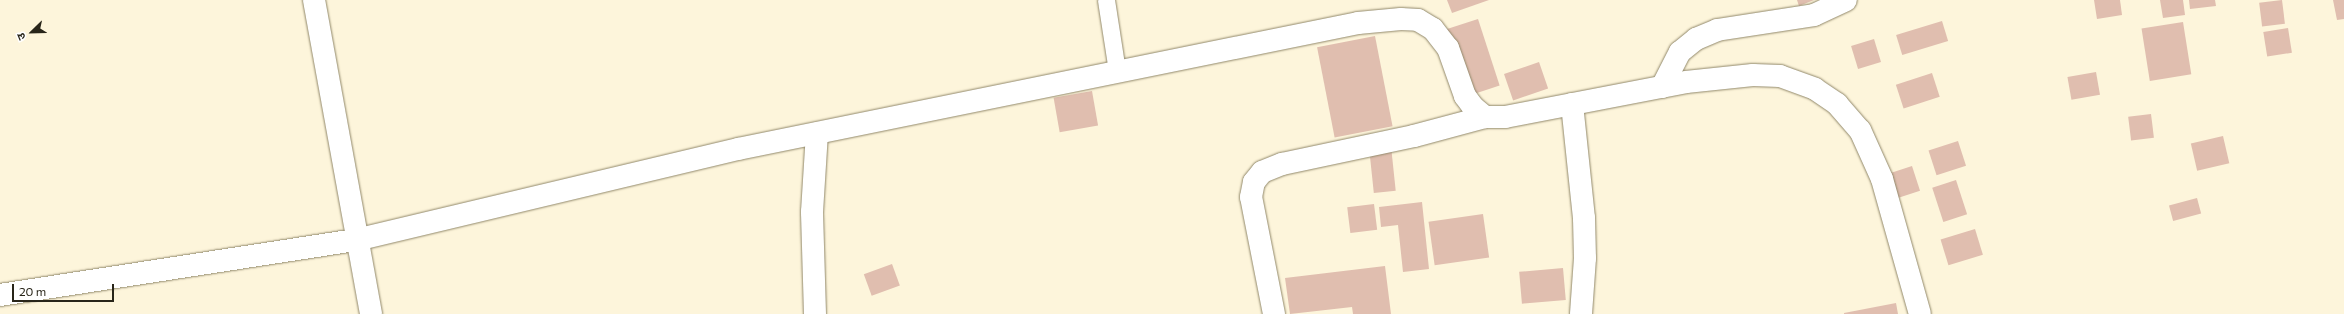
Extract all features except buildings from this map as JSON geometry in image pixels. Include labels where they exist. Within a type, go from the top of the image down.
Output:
[{"type":"street","points":[[314,0],[356,240],[371,314]]},
{"type":"street","points":[[1662,87],[1680,52],[1696,39],[1717,30],[1814,15],[1846,0]]},
{"type":"street","points":[[0,295],[356,240],[738,149],[1358,23],[1400,19],[1418,20],[1433,29],[1448,48],[1465,96],[1472,107],[1485,117]]},
{"type":"street","points":[[1274,314],[1251,197],[1254,182],[1262,172],[1282,164],[1414,136],[1485,117],[1505,117],[1662,87],[1753,75],[1780,76],[1816,89],[1837,104],[1860,130],[1882,179],[1920,314]]},
{"type":"street","points":[[1572,104],[1584,218],[1585,258],[1581,314]]},
{"type":"street","points":[[815,314],[812,212],[817,133]]},
{"type":"lane","points":[[1106,0],[1117,71]]}]
